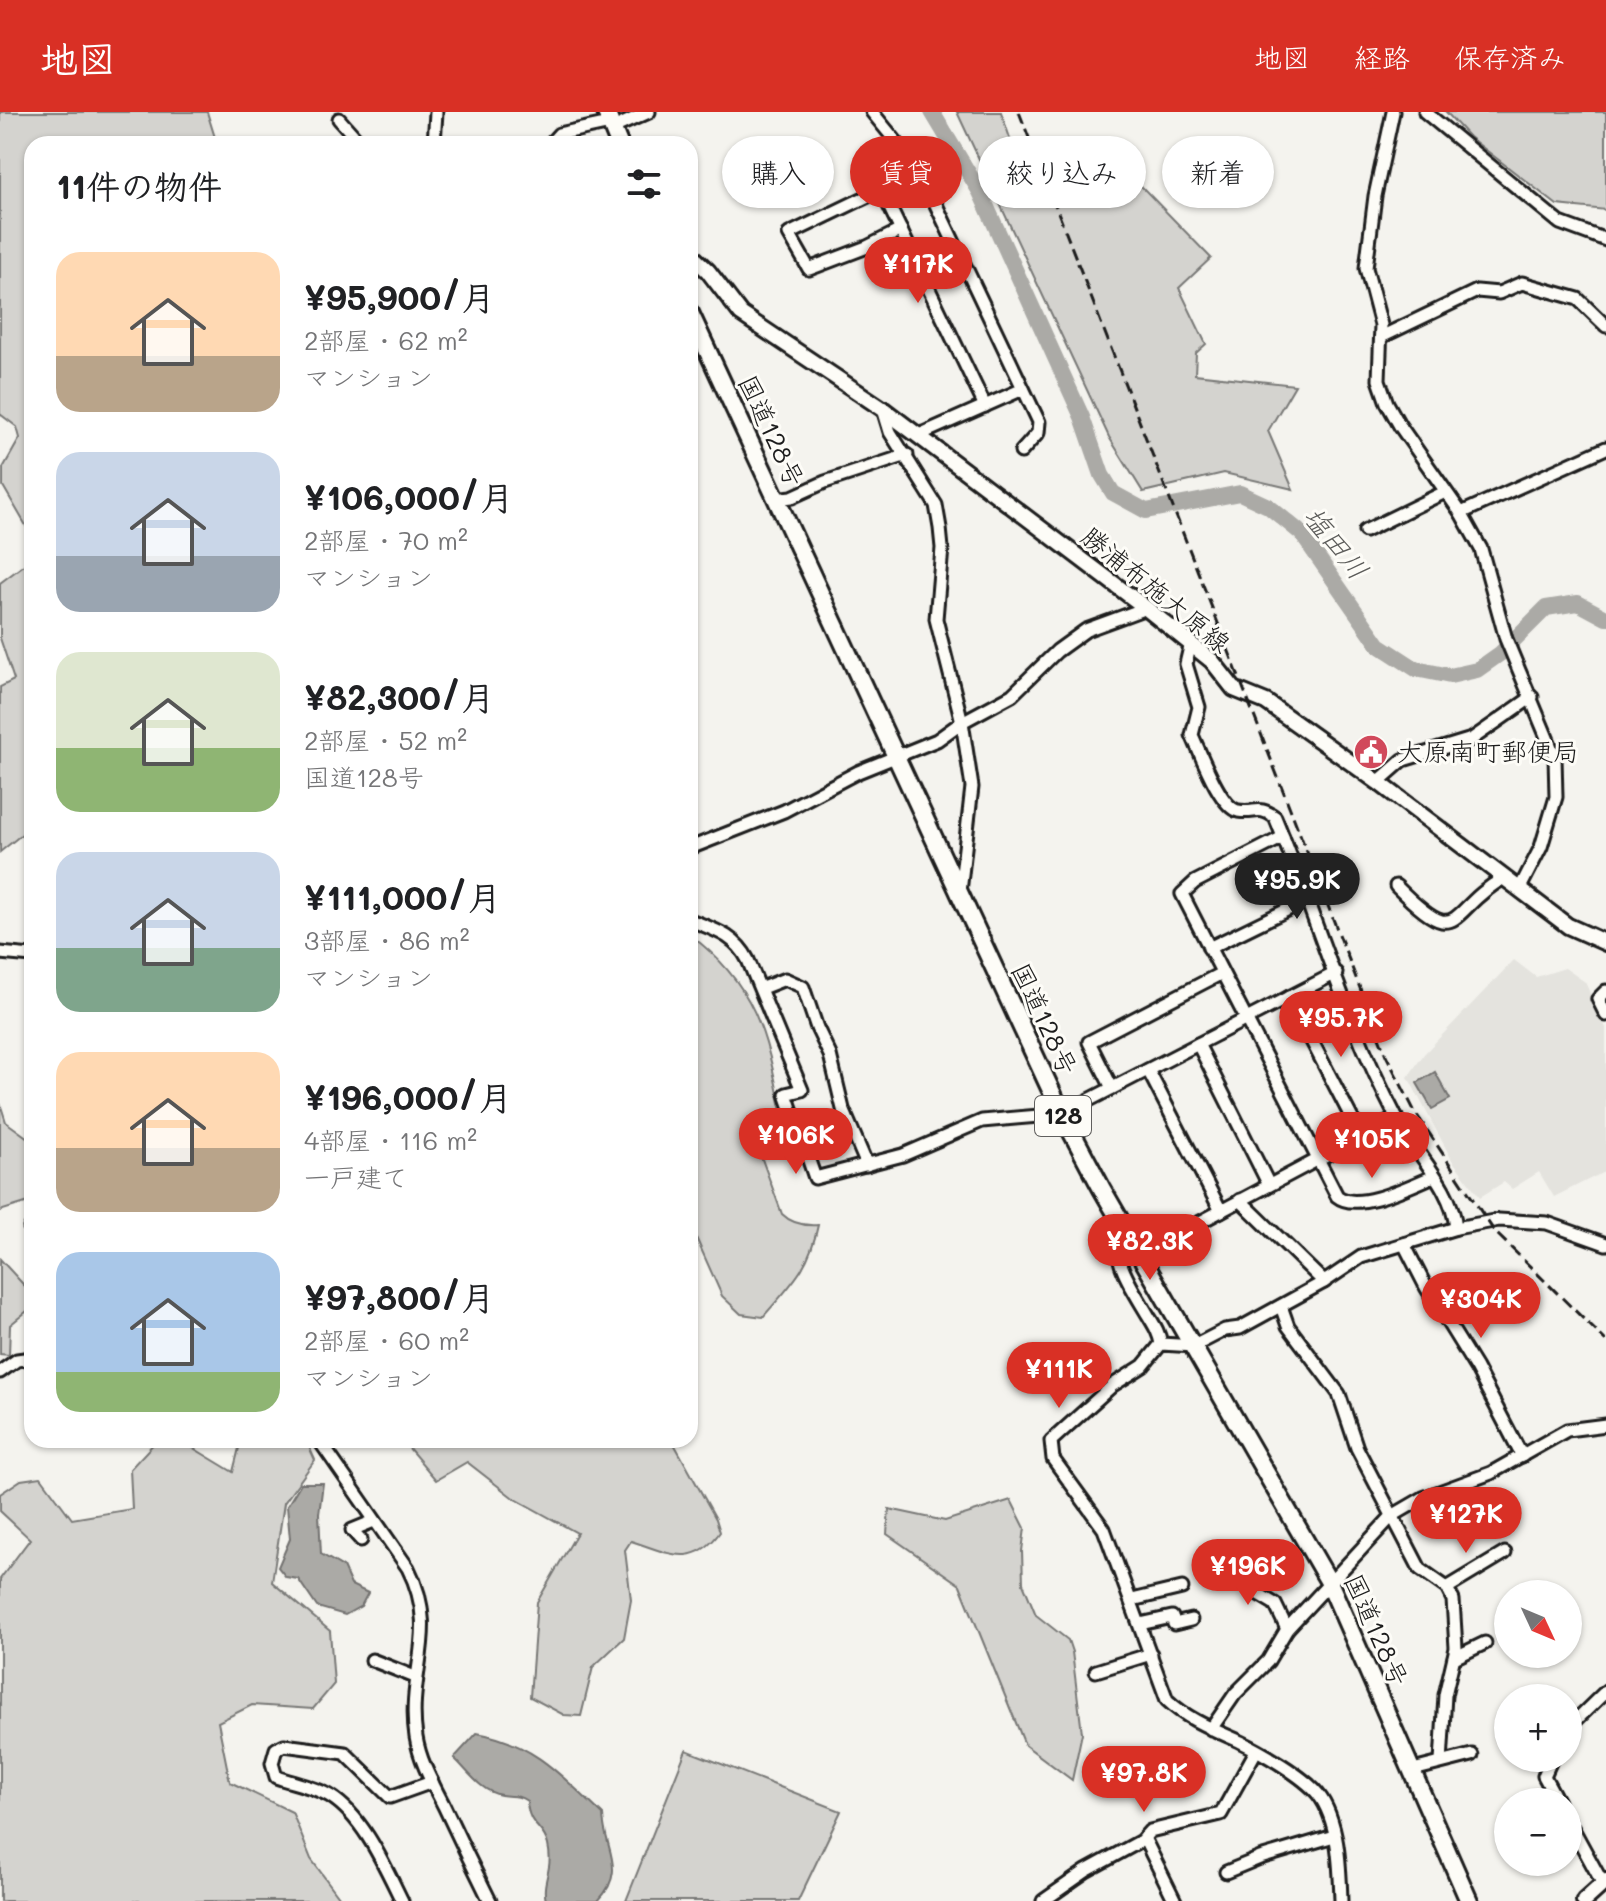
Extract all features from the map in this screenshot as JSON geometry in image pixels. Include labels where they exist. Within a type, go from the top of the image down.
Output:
[{"type":"highway","name":"国道128号","points":[[698,330],[1062,1114],[1329,1582],[1469,1901]]},
{"type":"main road","name":"勝浦布施大原線","points":[[698,262],[741,314],[919,435],[1191,643],[1218,668],[1234,689],[1266,702],[1378,782],[1568,926],[1606,943]]},
{"type":"main road","points":[[1584,1901],[1604,1882]]},
{"type":"street","points":[[434,136],[436,112]]},
{"type":"street","points":[[557,136],[649,112]]},
{"type":"street","points":[[872,112],[892,136]]},
{"type":"street","points":[[1393,112],[1375,196],[1366,268],[1379,314],[1379,380],[1387,403],[1461,513],[1485,558],[1506,639],[1555,757],[1556,797],[1541,847],[1519,890]]},
{"type":"street","points":[[1425,112],[1560,223],[1606,240]]},
{"type":"street","points":[[339,119],[354,136]]},
{"type":"street","points":[[850,204],[789,234],[809,269],[901,230]]},
{"type":"street","points":[[890,208],[985,406]]},
{"type":"street","points":[[937,208],[1039,422],[1038,433],[1021,452]]},
{"type":"street","points":[[1381,337],[1477,291],[1499,293],[1522,283],[1578,299],[1606,326]]},
{"type":"street","points":[[919,435],[1023,389]]},
{"type":"street","points":[[883,409],[890,432],[936,505],[942,548],[936,619],[962,722],[972,787],[959,897]]},
{"type":"street","points":[[1461,513],[1606,448]]},
{"type":"street","points":[[776,499],[792,497],[825,482],[907,455]]},
{"type":"street","points":[[1365,531],[1445,492]]},
{"type":"street","points":[[698,845],[784,811],[858,772],[937,740],[962,722],[1012,695],[1057,651],[1086,630],[1146,608]]},
{"type":"street","points":[[1191,643],[1186,664],[1199,707],[1192,735],[1224,802],[1239,811],[1264,809],[1275,817],[1396,1118],[1454,1208],[1456,1228]]},
{"type":"street","points":[[1378,782],[1403,760],[1472,739],[1532,697]]},
{"type":"street","points":[[1283,837],[1195,882],[1182,894],[1317,1160],[1342,1200],[1352,1202],[1387,1196],[1434,1176]]},
{"type":"street","points":[[1396,886],[1427,917],[1449,921],[1460,916],[1490,886],[1504,878]]},
{"type":"street","points":[[1209,948],[1307,900]]},
{"type":"street","points":[[698,923],[726,934],[740,944],[762,988],[802,1090],[786,1094],[815,1178],[936,1143],[982,1121],[1051,1112],[1062,1114],[1336,973]]},
{"type":"street","points":[[1,954],[24,955]]},
{"type":"street","points":[[1112,1088],[1089,1042],[1222,973]]},
{"type":"street","points":[[762,988],[785,979],[803,987],[830,1055],[843,1109],[867,1165]]},
{"type":"street","points":[[1606,991],[1598,999],[1606,1015]]},
{"type":"street","points":[[1289,997],[1361,1136]]},
{"type":"street","points":[[1198,1044],[1269,1185]]},
{"type":"street","points":[[1148,1070],[1221,1211]]},
{"type":"street","points":[[1140,1254],[1396,1118]]},
{"type":"street","points":[[1240,1200],[1324,1282]]},
{"type":"street","points":[[1119,1218],[1115,1243],[1118,1256],[1126,1277],[1159,1331],[1161,1344],[1143,1366],[1113,1385],[1051,1441],[1050,1446],[1059,1468],[1099,1519],[1132,1600],[1167,1700],[1211,1729],[1256,1751],[1310,1786],[1319,1796],[1334,1836],[1341,1901]]},
{"type":"street","points":[[1161,1344],[1194,1346],[1225,1330],[1240,1328],[1324,1282],[1361,1257],[1456,1228],[1499,1220],[1547,1223],[1606,1244]]},
{"type":"street","points":[[1404,1244],[1426,1287],[1476,1368],[1522,1456]]},
{"type":"street","points":[[1281,1306],[1288,1326],[1339,1394],[1357,1448],[1420,1569],[1447,1588],[1454,1607],[1454,1658],[1445,1695],[1441,1762]]},
{"type":"street","points":[[0,1372],[17,1360],[24,1359]]},
{"type":"street","points":[[1211,1729],[1235,1694],[1268,1661],[1287,1629],[1392,1516],[1423,1498],[1491,1473],[1567,1430],[1606,1425]]},
{"type":"street","points":[[324,1448],[418,1588],[424,1619],[423,1647],[415,1677],[413,1716],[416,1741],[432,1782],[490,1901]]},
{"type":"street","points":[[361,1540],[352,1530],[374,1521]]},
{"type":"street","points":[[1447,1588],[1505,1553]]},
{"type":"street","points":[[1223,1573],[1275,1604],[1287,1629]]},
{"type":"street","points":[[1132,1600],[1182,1588]]},
{"type":"street","points":[[1140,1624],[1172,1617],[1174,1624],[1191,1620]]},
{"type":"street","points":[[1454,1658],[1485,1643]]},
{"type":"street","points":[[1096,1671],[1151,1654]]},
{"type":"street","points":[[372,1660],[415,1677]]},
{"type":"street","points":[[1582,1714],[1606,1691]]},
{"type":"street","points":[[402,1901],[355,1821],[327,1794],[276,1777],[273,1757],[280,1745],[343,1752],[390,1797],[432,1782]]},
{"type":"street","points":[[1043,1901],[1144,1838],[1150,1831],[1221,1814],[1256,1751]]},
{"type":"street","points":[[1413,1770],[1472,1755]]},
{"type":"street","points":[[1226,1872],[1260,1858],[1334,1836]]},
{"type":"street","points":[[1144,1838],[1175,1901]]},
{"type":"street","points":[[1582,1844],[1604,1882]]},
{"type":"shaded area","points":[[0,112],[207,112],[214,136],[24,136],[24,522],[3,486],[3,468],[20,438],[17,427],[0,414]]},
{"type":"shaded area","points":[[957,112],[1001,112],[1009,136],[978,136],[978,157]]},
{"type":"shaded area","points":[[1446,112],[1606,112],[1606,210],[1557,205],[1469,137]]},
{"type":"shaded area","points":[[1146,191],[1211,258],[1179,288],[1206,344],[1196,353],[1195,374],[1295,385],[1268,431],[1293,489],[1224,473],[1143,492],[1109,437],[1002,208],[1146,208]]},
{"type":"shaded area","points":[[24,565],[24,832],[0,852],[0,687],[14,680],[0,638],[0,583]]},
{"type":"shaded area","points":[[698,942],[734,977],[759,1023],[767,1048],[786,1132],[768,1147],[762,1159],[782,1214],[798,1224],[818,1225],[804,1264],[791,1285],[763,1317],[741,1314],[722,1296],[698,1242]]},
{"type":"shaded area","points":[[1514,960],[1536,977],[1565,968],[1585,982],[1606,1028],[1606,1171],[1554,1197],[1539,1172],[1512,1189],[1504,1182],[1480,1197],[1452,1160],[1408,1077],[1424,1054]]},
{"type":"shaded area","points":[[1435,1072],[1450,1099],[1432,1109],[1417,1083]]},
{"type":"shaded area","points":[[0,1103],[6,1122],[24,1135],[24,1204],[0,1211]]},
{"type":"shaded area","points":[[0,1259],[24,1285],[24,1314],[10,1325],[9,1355],[0,1354]]},
{"type":"shaded area","points":[[150,1448],[193,1448],[233,1472],[239,1448],[310,1448],[315,1460],[284,1503],[272,1582],[330,1631],[334,1684],[313,1709],[252,1705],[218,1722],[230,1782],[292,1812],[311,1859],[342,1901],[0,1901],[0,1579],[30,1539],[0,1511],[0,1494],[21,1480],[41,1477],[72,1519],[132,1509],[130,1469]]},
{"type":"shaded area","points":[[409,1448],[676,1448],[716,1519],[720,1532],[710,1544],[689,1554],[668,1553],[631,1541],[625,1550],[631,1600],[624,1638],[593,1667],[581,1716],[564,1715],[530,1697],[537,1602],[577,1533],[512,1497],[467,1462],[436,1480]]},
{"type":"shaded area","points":[[301,1483],[323,1483],[319,1514],[321,1554],[343,1567],[351,1585],[368,1593],[361,1606],[345,1615],[317,1607],[298,1579],[286,1577],[278,1567],[290,1539],[287,1506]]},
{"type":"shaded area","points":[[1011,1500],[1025,1528],[1023,1583],[1036,1615],[1068,1640],[1072,1652],[1082,1733],[1072,1780],[1025,1745],[960,1585],[887,1534],[889,1509],[945,1521]]},
{"type":"shaded area","points":[[477,1733],[531,1753],[561,1775],[603,1815],[613,1869],[607,1890],[598,1901],[546,1901],[545,1887],[550,1862],[548,1845],[530,1816],[527,1801],[487,1789],[454,1758]]},
{"type":"shaded area","points":[[686,1750],[841,1811],[798,1901],[626,1901]]},
{"type":"waterway","name":"塩田川","points":[[932,112],[980,192],[1082,417],[1102,475],[1113,493],[1146,511],[1240,493],[1268,506],[1301,533],[1379,645],[1416,669],[1450,676],[1477,670],[1501,653],[1546,608],[1578,603],[1606,618]]},
{"type":"railway","points":[[1019,112],[1386,1055],[1415,1112],[1494,1231],[1606,1341]]},
{"type":"place","name":"大原南町郵便局","points":[[1371,752]]}]
